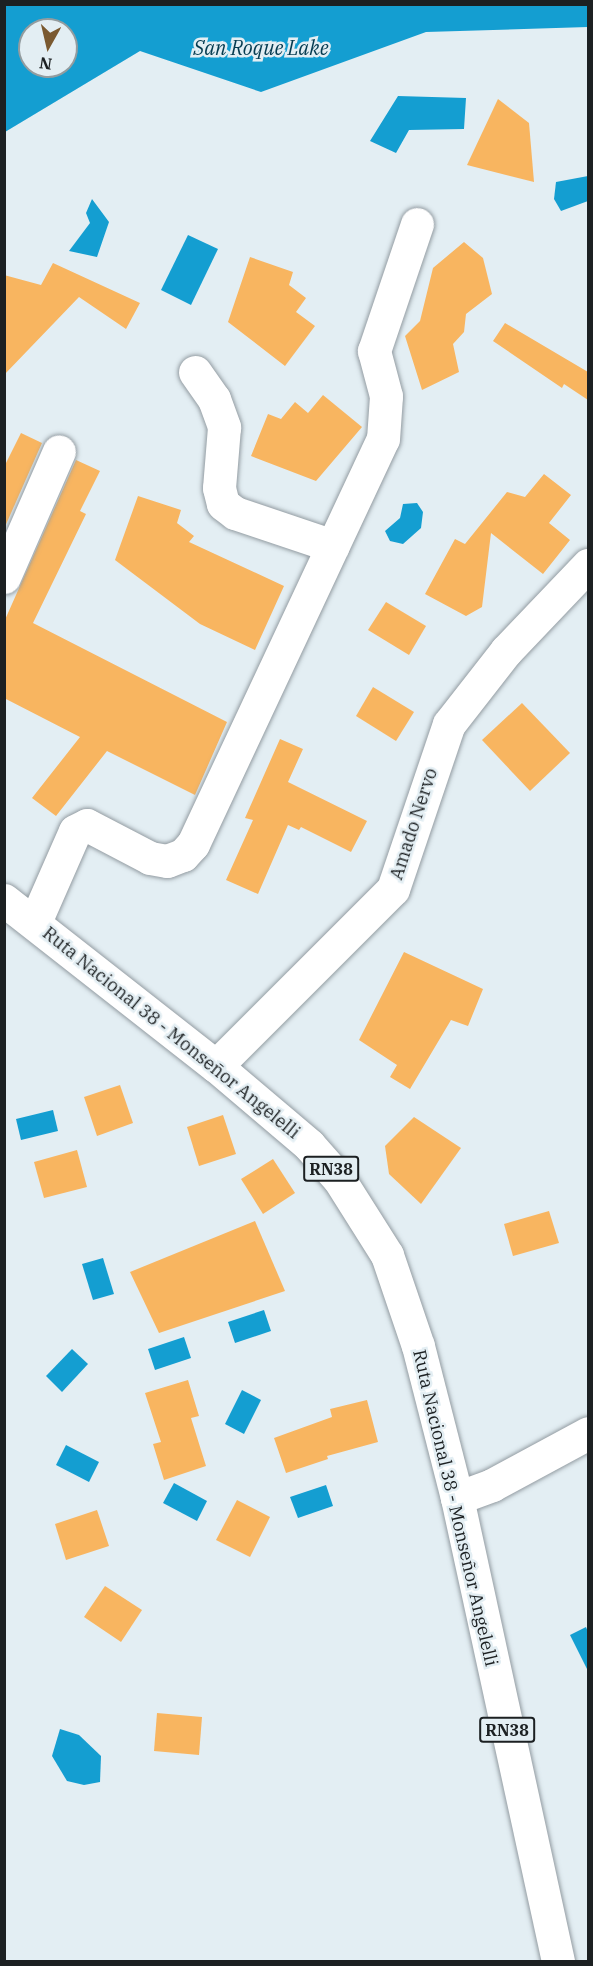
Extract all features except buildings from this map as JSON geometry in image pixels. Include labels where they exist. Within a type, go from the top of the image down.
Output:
[{"type":"street","points":[[32,926],[75,831],[87,825],[150,858],[167,861],[183,855],[193,844],[383,439],[386,396],[374,351],[417,224]]},
{"type":"street","points":[[195,372],[214,399],[224,427],[219,488],[223,504],[235,513],[333,546]]},
{"type":"street","points":[[4,577],[59,451]]},
{"type":"street","name":"Amado Nervo","points":[[216,1066],[393,889],[449,724],[506,651],[588,565]]},
{"type":"street","name":"Ruta Nacional 38 - Monseñor Angelelli","points":[[4,900],[32,926],[216,1066],[317,1154],[362,1212],[387,1255],[418,1346],[457,1498],[558,1962]]},
{"type":"street","points":[[457,1498],[492,1485],[588,1433]]},
{"type":"water","name":"San Roque Lake","points":[[588,4],[588,27],[426,32],[261,92],[140,51],[5,132],[5,5]]},
{"type":"water","points":[[398,96],[466,98],[464,129],[409,130],[396,153],[370,141]]},
{"type":"water","points":[[588,176],[588,201],[561,211],[554,199],[556,182]]},
{"type":"water","points":[[92,199],[109,222],[97,257],[69,251],[90,223],[86,213]]},
{"type":"water","points":[[188,235],[218,249],[191,305],[161,290]]},
{"type":"water","points":[[417,503],[423,512],[421,528],[403,544],[390,541],[385,531],[400,518],[403,504]]},
{"type":"water","points":[[53,1110],[58,1131],[21,1140],[16,1119]]},
{"type":"water","points":[[103,1258],[114,1294],[93,1300],[82,1264]]},
{"type":"water","points":[[264,1310],[271,1331],[235,1343],[228,1322]]},
{"type":"water","points":[[184,1337],[191,1358],[155,1370],[148,1349]]},
{"type":"water","points":[[72,1349],[88,1364],[62,1392],[46,1376]]},
{"type":"water","points":[[242,1390],[261,1400],[244,1434],[225,1424]]},
{"type":"water","points":[[66,1445],[99,1462],[89,1482],[56,1465]]},
{"type":"water","points":[[174,1483],[207,1501],[197,1521],[163,1503]]},
{"type":"water","points":[[326,1485],[333,1506],[298,1518],[290,1497]]},
{"type":"water","points":[[586,1627],[588,1632],[588,1671],[570,1635]]},
{"type":"water","points":[[60,1729],[79,1735],[101,1756],[100,1782],[84,1785],[67,1781],[52,1756]]}]
